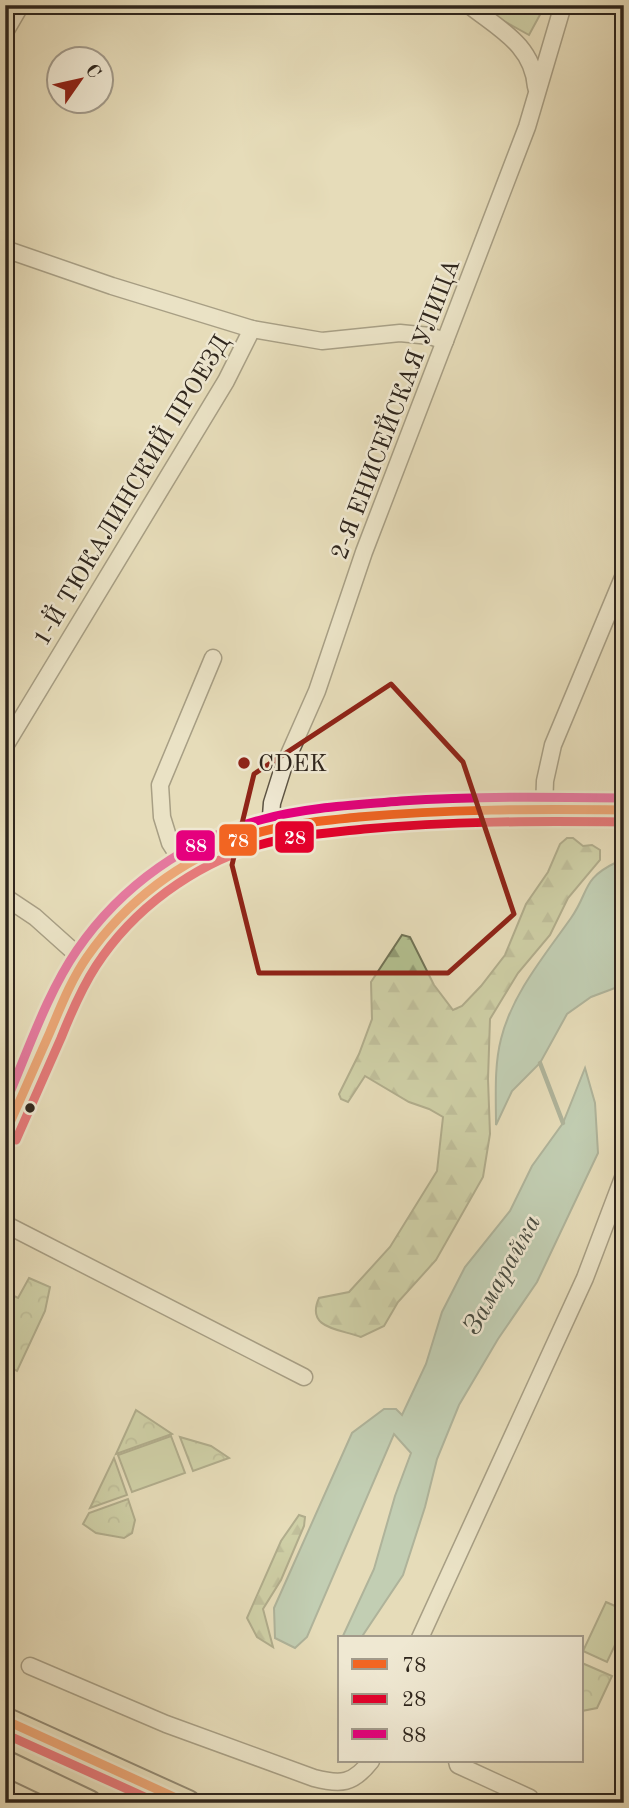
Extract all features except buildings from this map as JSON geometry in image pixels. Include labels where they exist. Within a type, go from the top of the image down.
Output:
[{"type":"main road","points":[[5,1720],[188,1803]]},
{"type":"main road","points":[[5,1763],[89,1803]]},
{"type":"street","points":[[469,5],[517,43],[530,58],[535,72],[537,93]]},
{"type":"street","name":"2-Я ЕНИСЕЙСКАЯ УЛИЦА","points":[[270,829],[272,803],[283,768],[317,691],[363,552],[530,117],[563,5]]},
{"type":"street","points":[[5,32],[19,8]]},
{"type":"street","points":[[5,249],[112,286],[252,329],[322,341],[400,333],[430,336],[445,341]]},
{"type":"street","name":"1-Й ТЮКАЛИНСКИЙ ПРОЕЗД","points":[[5,746],[226,381],[252,329]]},
{"type":"street","points":[[544,809],[545,781],[553,745],[624,575]]},
{"type":"street","points":[[184,865],[170,843],[162,817],[160,785],[213,658]]},
{"type":"street","points":[[5,1135],[83,960],[120,914],[151,886],[184,865],[242,838],[270,829],[319,821],[404,812],[624,810]]},
{"type":"street","points":[[5,897],[35,917],[83,960]]},
{"type":"street","points":[[421,1636],[585,1278],[624,1174]]},
{"type":"street","points":[[5,1224],[304,1377]]},
{"type":"street","points":[[30,1666],[166,1724],[314,1778],[338,1783],[350,1780],[362,1773],[370,1762]]},
{"type":"street","points":[[457,1762],[458,1765],[531,1800]]},
{"type":"highlighted area","points":[[391,684],[463,762],[514,914],[448,973],[259,973],[232,865],[254,774]]},
{"type":"green space","points":[[487,5],[532,5],[542,11],[529,35],[484,10]]},
{"type":"green space","points":[[567,838],[600,850],[600,860],[568,898],[550,935],[518,973],[490,1019],[490,1134],[483,1177],[436,1260],[398,1302],[384,1326],[361,1337],[327,1326],[317,1316],[319,1298],[349,1292],[390,1247],[437,1171],[443,1117],[409,1102],[365,1076],[348,1102],[341,1099],[339,1094],[359,1054],[372,1019],[371,982],[402,935],[410,937],[434,985],[453,1010],[462,1006],[505,955],[526,904],[548,872],[560,844]]},
{"type":"green space","points":[[29,1278],[50,1287],[45,1311],[17,1371],[5,1365],[5,1299],[8,1293],[18,1298]]},
{"type":"green space","points":[[136,1410],[172,1434],[116,1454]]},
{"type":"green space","points":[[171,1436],[185,1473],[132,1492],[118,1455]]},
{"type":"green space","points":[[180,1437],[211,1446],[229,1458],[193,1471]]},
{"type":"green space","points":[[114,1458],[127,1495],[90,1508]]},
{"type":"green space","points":[[128,1499],[135,1520],[132,1533],[124,1538],[96,1533],[83,1524],[89,1513]]},
{"type":"green space","points":[[299,1515],[305,1517],[304,1526],[281,1580],[263,1609],[273,1647],[257,1637],[247,1618],[281,1541]]},
{"type":"green space","points":[[606,1602],[624,1610],[624,1626],[607,1662],[584,1651]]},
{"type":"green space","points":[[584,1664],[612,1676],[597,1708],[584,1711]]},
{"type":"water","points":[[617,862],[624,864],[624,915],[618,927],[618,959],[624,967],[623,985],[591,997],[567,1014],[540,1063],[512,1091],[496,1125],[497,1060],[506,1022],[513,1006],[530,976],[577,909],[592,880],[605,868]]},
{"type":"water","points":[[585,1068],[595,1103],[598,1153],[537,1282],[498,1339],[459,1405],[437,1459],[403,1575],[362,1636],[343,1636],[374,1569],[395,1496],[411,1453],[394,1434],[307,1637],[295,1648],[275,1638],[274,1608],[352,1433],[384,1409],[396,1409],[402,1415],[426,1364],[442,1312],[465,1267],[510,1211],[532,1166],[563,1123]]},
{"type":"waterway","name":"Замарайка","points":[[540,1063],[563,1123]]},
{"type":"transit line","name":"88","points":[[5,1104],[56,986],[77,950],[114,905],[135,885],[183,852],[209,838],[264,819],[349,805],[457,798],[624,798]]},
{"type":"transit line","name":"78","points":[[5,1134],[67,993],[87,957],[137,900],[177,870],[221,846],[287,826],[392,814],[624,810]]},
{"type":"transit line","name":"28","points":[[16,1140],[77,1001],[96,966],[111,945],[146,908],[188,877],[211,864],[272,842],[364,829],[494,822],[624,822]]},
{"type":"transit line","name":"78","points":[[5,1720],[187,1803]]},
{"type":"transit line","name":"28","points":[[5,1734],[158,1803]]},
{"type":"place","name":"CDEK","points":[[244,763]]}]
